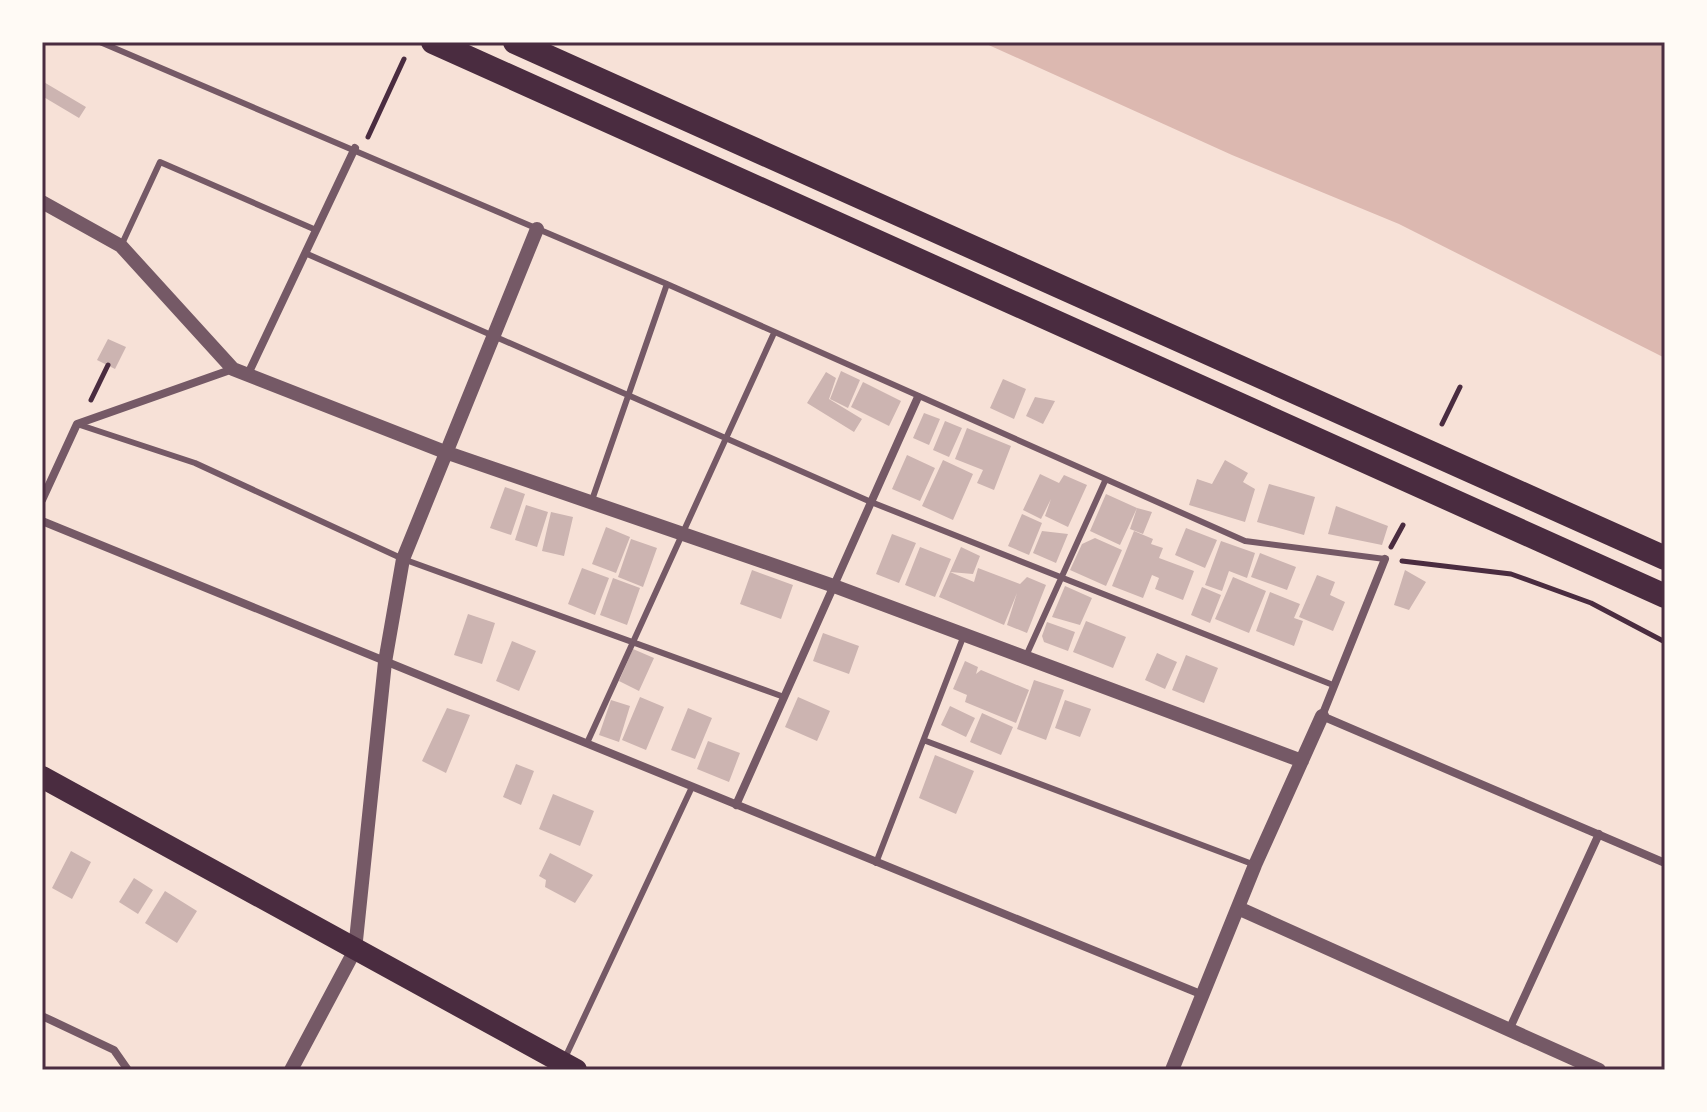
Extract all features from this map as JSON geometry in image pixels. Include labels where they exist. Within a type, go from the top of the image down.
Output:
[{"type":"highway","points":[[433,42],[1665,596]]},
{"type":"highway","points":[[515,42],[1665,558]]},
{"type":"highway","points":[[42,777],[566,1067]]},
{"type":"street","points":[[248,374],[355,148]]},
{"type":"street","points":[[42,202],[121,246],[233,369],[445,452],[681,536],[834,586],[1302,761]]},
{"type":"street","points":[[291,1070],[355,950],[385,662],[403,559],[537,229]]},
{"type":"street","points":[[42,500],[78,424],[233,369]]},
{"type":"street","points":[[736,805],[918,397]]},
{"type":"street","points":[[42,521],[1203,995]]},
{"type":"street","points":[[1172,1070],[1385,559]]},
{"type":"street","points":[[1322,716],[1665,863]]},
{"type":"street","points":[[1509,1030],[1599,834]]},
{"type":"street","points":[[1238,908],[1599,1070]]},
{"type":"street","points":[[42,1016],[114,1050],[128,1070]]},
{"type":"lane","points":[[100,42],[355,148],[1245,541],[1385,559]]},
{"type":"lane","points":[[121,246],[160,162],[316,230]]},
{"type":"lane","points":[[305,253],[627,398],[871,502],[1062,575],[1333,685]]},
{"type":"lane","points":[[590,504],[667,284]]},
{"type":"lane","points":[[587,743],[774,333]]},
{"type":"lane","points":[[78,424],[195,463],[403,559],[784,697]]},
{"type":"lane","points":[[1026,656],[1105,481]]},
{"type":"lane","points":[[876,863],[926,741],[965,634]]},
{"type":"lane","points":[[926,741],[1255,865]]},
{"type":"lane","points":[[566,1067],[692,787]]},
{"type":"path","points":[[355,148],[368,137],[404,59]]},
{"type":"path","points":[[78,424],[108,365]]},
{"type":"path","points":[[1442,424],[1460,387]]},
{"type":"path","points":[[1385,559],[1511,574],[1591,603],[1665,642]]},
{"type":"shaded area","points":[[982,42],[1665,42],[1665,358],[1399,224],[1232,155]]},
{"type":"building","points":[[42,81],[86,107],[79,118],[42,96]]},
{"type":"building","points":[[108,339],[126,347],[115,369],[97,360]]},
{"type":"building","points":[[841,371],[860,380],[848,408],[830,399]]},
{"type":"building","points":[[826,372],[836,378],[829,399],[862,419],[854,432],[807,403]]},
{"type":"building","points":[[1003,379],[1026,389],[1014,419],[990,408]]},
{"type":"building","points":[[863,382],[901,401],[889,426],[851,407]]},
{"type":"building","points":[[1035,397],[1055,401],[1043,424],[1026,416]]},
{"type":"building","points":[[924,413],[940,419],[929,445],[913,438]]},
{"type":"building","points":[[945,421],[962,428],[949,457],[933,450]]},
{"type":"building","points":[[967,428],[1011,446],[994,490],[977,483],[983,470],[955,459]]},
{"type":"building","points":[[907,455],[935,468],[920,501],[892,489]]},
{"type":"building","points":[[943,460],[973,474],[953,520],[922,506]]},
{"type":"building","points":[[1225,460],[1248,473],[1243,482],[1255,489],[1245,522],[1189,505],[1197,479],[1212,484]]},
{"type":"building","points":[[1040,474],[1059,483],[1064,475],[1087,485],[1068,527],[1045,516],[1051,499],[1041,519],[1023,510]]},
{"type":"building","points":[[1269,484],[1315,497],[1304,535],[1257,522]]},
{"type":"building","points":[[505,487],[525,494],[511,535],[490,528]]},
{"type":"building","points":[[1106,494],[1137,508],[1120,545],[1090,531]]},
{"type":"building","points":[[526,505],[548,512],[537,547],[515,540]]},
{"type":"building","points":[[1336,506],[1388,526],[1382,545],[1328,534]]},
{"type":"building","points":[[1137,508],[1152,512],[1143,534],[1130,529]]},
{"type":"building","points":[[551,512],[573,517],[564,556],[542,551]]},
{"type":"building","points":[[1022,514],[1042,523],[1029,555],[1008,546]]},
{"type":"building","points":[[606,527],[630,537],[616,573],[592,564]]},
{"type":"building","points":[[1186,528],[1217,540],[1205,568],[1175,555]]},
{"type":"building","points":[[1042,531],[1068,534],[1056,563],[1033,553]]},
{"type":"building","points":[[1134,531],[1153,539],[1151,544],[1163,548],[1159,558],[1194,571],[1183,600],[1155,589],[1159,578],[1152,575],[1143,598],[1112,586]]},
{"type":"building","points":[[892,534],[916,543],[899,583],[876,574]]},
{"type":"building","points":[[1095,538],[1122,550],[1106,586],[1070,570],[1082,544]]},
{"type":"building","points":[[631,539],[657,548],[643,587],[618,577]]},
{"type":"building","points":[[1221,541],[1255,553],[1247,578],[1229,571],[1222,591],[1205,585]]},
{"type":"building","points":[[920,547],[951,559],[935,597],[905,585]]},
{"type":"building","points":[[961,547],[980,556],[973,574],[950,572]]},
{"type":"building","points":[[1260,553],[1296,567],[1287,590],[1251,577]]},
{"type":"building","points":[[582,568],[609,578],[595,615],[568,604]]},
{"type":"building","points":[[978,568],[1020,584],[1027,577],[1046,585],[1027,633],[1007,625],[1017,593],[1004,625],[939,597],[950,572],[974,582]]},
{"type":"building","points":[[752,570],[793,585],[781,619],[740,604]]},
{"type":"building","points":[[1405,570],[1426,582],[1409,610],[1394,605]]},
{"type":"building","points":[[1317,575],[1335,582],[1330,595],[1345,602],[1333,631],[1299,617]]},
{"type":"building","points":[[1233,577],[1266,591],[1249,633],[1215,619]]},
{"type":"building","points":[[613,578],[640,588],[627,625],[600,615]]},
{"type":"building","points":[[1065,586],[1092,598],[1080,625],[1052,617]]},
{"type":"building","points":[[1202,587],[1221,595],[1210,623],[1191,615]]},
{"type":"building","points":[[1270,592],[1300,604],[1294,618],[1303,621],[1294,646],[1256,631]]},
{"type":"building","points":[[468,614],[495,623],[482,664],[454,655]]},
{"type":"building","points":[[1086,621],[1126,637],[1113,668],[1073,652]]},
{"type":"building","points":[[1047,622],[1075,632],[1068,651],[1044,642],[1042,636]]},
{"type":"building","points":[[823,633],[859,646],[849,674],[813,661]]},
{"type":"building","points":[[512,641],[536,651],[519,691],[496,681]]},
{"type":"building","points":[[633,649],[654,658],[639,691],[619,681]]},
{"type":"building","points":[[1157,653],[1177,662],[1165,689],[1145,680]]},
{"type":"building","points":[[1186,655],[1218,668],[1204,703],[1172,690]]},
{"type":"building","points":[[965,661],[978,667],[976,674],[981,670],[1029,690],[1016,723],[965,702],[967,695],[953,689]]},
{"type":"building","points":[[1034,680],[1064,690],[1046,740],[1017,729]]},
{"type":"building","points":[[640,697],[664,707],[646,750],[622,740]]},
{"type":"building","points":[[798,697],[830,711],[817,741],[785,727]]},
{"type":"building","points":[[611,700],[630,706],[619,742],[599,735]]},
{"type":"building","points":[[1065,700],[1091,709],[1080,737],[1055,728]]},
{"type":"building","points":[[950,706],[975,718],[966,737],[941,725]]},
{"type":"building","points":[[447,708],[470,715],[446,773],[422,761]]},
{"type":"building","points":[[688,708],[712,718],[695,759],[671,750]]},
{"type":"building","points":[[982,713],[1013,727],[1001,755],[970,742]]},
{"type":"building","points":[[708,741],[740,753],[729,782],[697,769]]},
{"type":"building","points":[[935,755],[974,771],[956,814],[919,798]]},
{"type":"building","points":[[516,764],[534,771],[521,805],[503,797]]},
{"type":"building","points":[[553,794],[594,811],[580,846],[539,829]]},
{"type":"building","points":[[71,851],[91,862],[72,899],[52,888]]},
{"type":"building","points":[[550,853],[593,875],[575,903],[545,887],[546,880],[539,876]]},
{"type":"building","points":[[134,878],[153,890],[138,914],[119,902]]},
{"type":"building","points":[[165,891],[197,911],[177,943],[145,923]]}]
